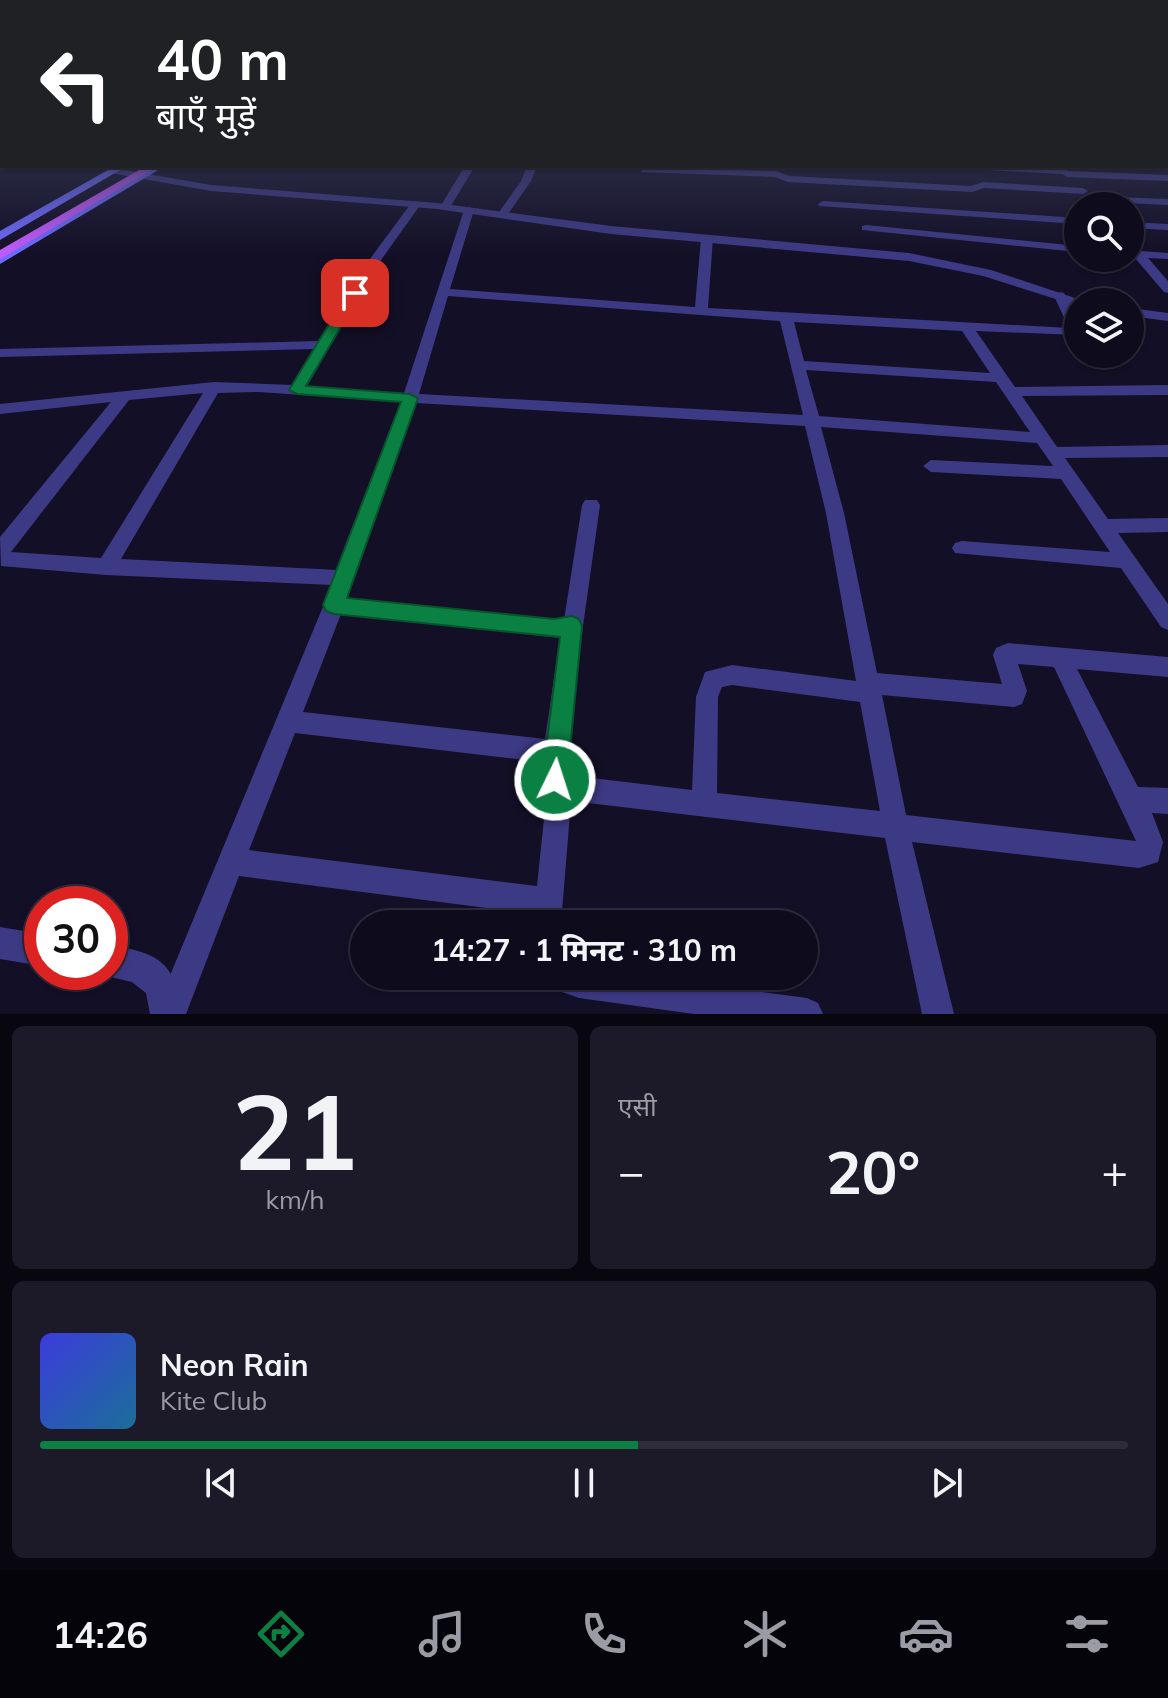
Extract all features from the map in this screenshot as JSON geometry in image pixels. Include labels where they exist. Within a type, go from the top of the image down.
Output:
[{"type":"main road","points":[[0,236],[135,170]]},
{"type":"main road","points":[[0,245],[135,170]]},
{"type":"main road","points":[[0,257],[135,170]]},
{"type":"street","points":[[445,207],[469,168]]},
{"type":"street","points":[[502,215],[526,181],[531,168]]},
{"type":"street","points":[[1016,168],[1168,178]]},
{"type":"street","points":[[135,170],[211,188],[416,204],[581,226],[909,257],[958,266],[1064,297]]},
{"type":"street","points":[[644,170],[776,174],[788,179],[972,189],[983,185],[1064,196]]},
{"type":"street","points":[[1064,170],[1083,192]]},
{"type":"street","points":[[1144,201],[1168,202]]},
{"type":"street","points":[[297,390],[370,267],[416,204]]},
{"type":"street","points":[[823,204],[1064,220]]},
{"type":"street","points":[[169,1014],[345,578],[410,398],[469,210]]},
{"type":"street","points":[[1144,226],[1168,227]]},
{"type":"street","points":[[866,228],[1064,248]]},
{"type":"street","points":[[701,310],[707,238]]},
{"type":"street","points":[[1144,253],[1168,256]]},
{"type":"street","points":[[1144,263],[1168,289]]},
{"type":"street","points":[[445,292],[786,318],[1073,332],[1076,327],[1060,296]]},
{"type":"street","points":[[1144,314],[1168,317]]},
{"type":"street","points":[[786,318],[835,513],[896,828],[938,1014]]},
{"type":"street","points":[[966,327],[1168,621]]},
{"type":"street","points":[[0,353],[324,345]]},
{"type":"street","points":[[797,365],[1005,385],[1168,390]]},
{"type":"street","points":[[106,567],[214,387]]},
{"type":"street","points":[[0,409],[214,387],[812,421],[1047,446],[1168,451]]},
{"type":"street","points":[[124,396],[1,553],[8,561],[345,578]]},
{"type":"street","points":[[931,466],[1066,473]]},
{"type":"street","points":[[548,910],[560,787],[555,780],[556,752],[591,505]]},
{"type":"street","points":[[1103,526],[1168,525]]},
{"type":"street","points":[[962,548],[1127,561]]},
{"type":"street","points":[[334,605],[554,628],[572,626]]},
{"type":"street","points":[[704,805],[707,697],[713,679],[732,675],[869,688],[1014,696],[1016,691],[1004,655],[1008,653],[1168,667]]},
{"type":"street","points":[[560,787],[1139,855],[1148,852],[1150,842],[1131,799],[1060,657]]},
{"type":"street","points":[[287,721],[556,752]]},
{"type":"street","points":[[1131,799],[1168,801]]},
{"type":"street","points":[[231,861],[530,910]]},
{"type":"street","points":[[0,943],[24,947]]},
{"type":"street","points":[[128,965],[139,967],[161,984],[169,1014]]},
{"type":"street","points":[[626,990],[807,1014]]},
{"type":"route","points":[[355,293],[297,390],[410,398],[334,605],[564,629],[572,626],[553,770],[555,780]]}]
